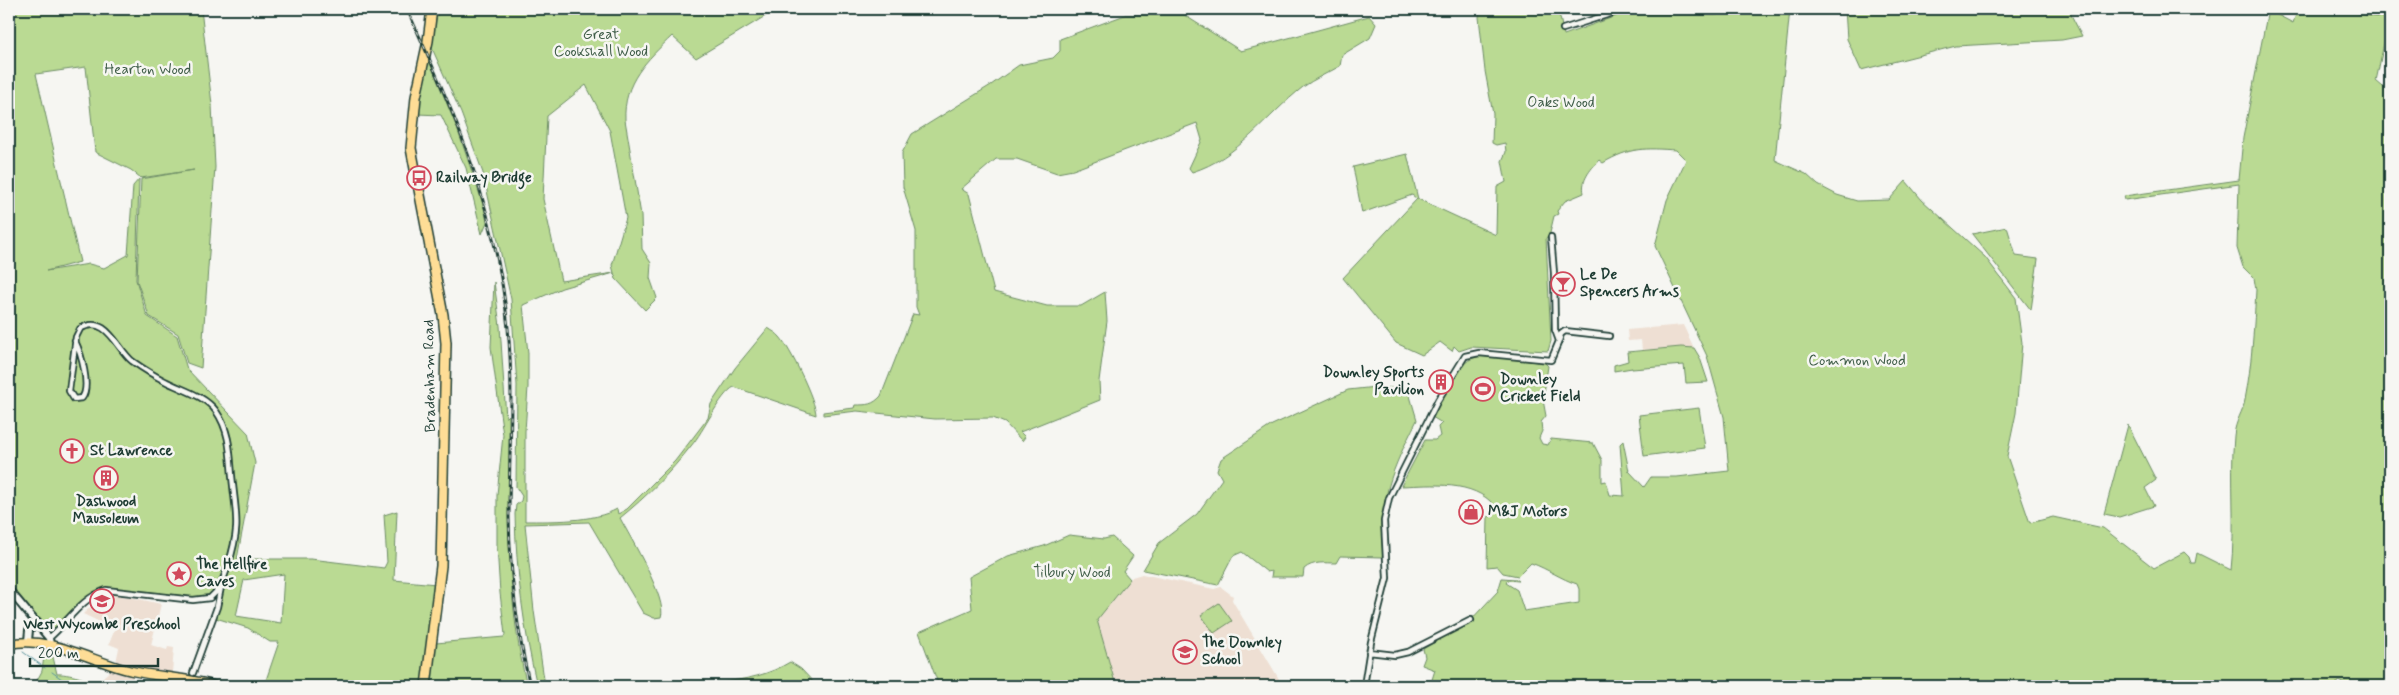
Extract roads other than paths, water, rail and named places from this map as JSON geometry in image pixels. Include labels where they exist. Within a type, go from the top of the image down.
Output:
[{"type":"highway","name":"Bradenham Road","points":[[426,686],[441,566],[446,343],[444,316],[411,148],[416,97],[428,41],[432,9]]},
{"type":"main road","points":[[9,644],[28,641],[49,642],[130,670],[192,677],[216,686]]},
{"type":"street","points":[[1563,29],[1622,10],[1751,9]]},
{"type":"street","points":[[2360,9],[2376,12],[2390,11]]},
{"type":"street","points":[[1551,237],[1555,333],[1559,341]]},
{"type":"street","points":[[75,341],[82,356],[86,391],[84,396],[77,399],[72,398],[69,390],[75,341],[77,333],[84,327],[102,328],[114,336],[130,359],[166,382],[208,402],[216,411],[228,435],[238,524],[234,550],[221,586],[217,607],[192,677]]},
{"type":"street","points":[[1364,686],[1369,652],[1387,578],[1384,521],[1389,498],[1442,394],[1468,355],[1511,355],[1551,360],[1561,334],[1565,331],[1609,336]]},
{"type":"street","points":[[9,590],[37,622],[49,642],[78,608],[96,594],[106,590],[197,600],[210,598],[221,586]]},
{"type":"street","points":[[1369,652],[1395,655],[1408,652],[1471,620]]},
{"type":"street","points":[[28,641],[29,630],[37,622]]},
{"type":"waterway","points":[[9,628],[13,634],[9,636]]},
{"type":"waterway","points":[[23,652],[45,668]]},
{"type":"waterway","points":[[52,672],[66,682],[80,686]]},
{"type":"railway","points":[[407,9],[442,87],[471,164],[484,203],[502,284],[508,328],[511,375],[509,517],[511,560],[518,623],[530,686]]},
{"type":"place","name":"Railway Bridge","points":[[419,178]]},
{"type":"place","name":"Le De Spencers Arms","points":[[1563,284]]},
{"type":"place","name":"Downley Sports Pavilion","points":[[1441,382]]},
{"type":"place","name":"Downley Cricket Field","points":[[1483,389]]},
{"type":"place","name":"St Lawrence","points":[[72,451]]},
{"type":"place","name":"Dashwood Mausoleum","points":[[106,478]]},
{"type":"place","name":"M&J Motors","points":[[1471,512]]},
{"type":"place","name":"The Hellfire Caves","points":[[179,574]]},
{"type":"place","name":"West Wycombe Preschool","points":[[102,601]]},
{"type":"place","name":"The Downley School","points":[[1185,652]]},
{"type":"park label","name":"Great Cookshall Wood","points":[[601,44]]},
{"type":"park label","name":"Hearton Wood","points":[[148,70]]},
{"type":"park label","name":"Oaks Wood","points":[[1561,103]]},
{"type":"park label","name":"Common Wood","points":[[1857,361]]},
{"type":"park label","name":"Tilbury Wood","points":[[1072,573]]}]
